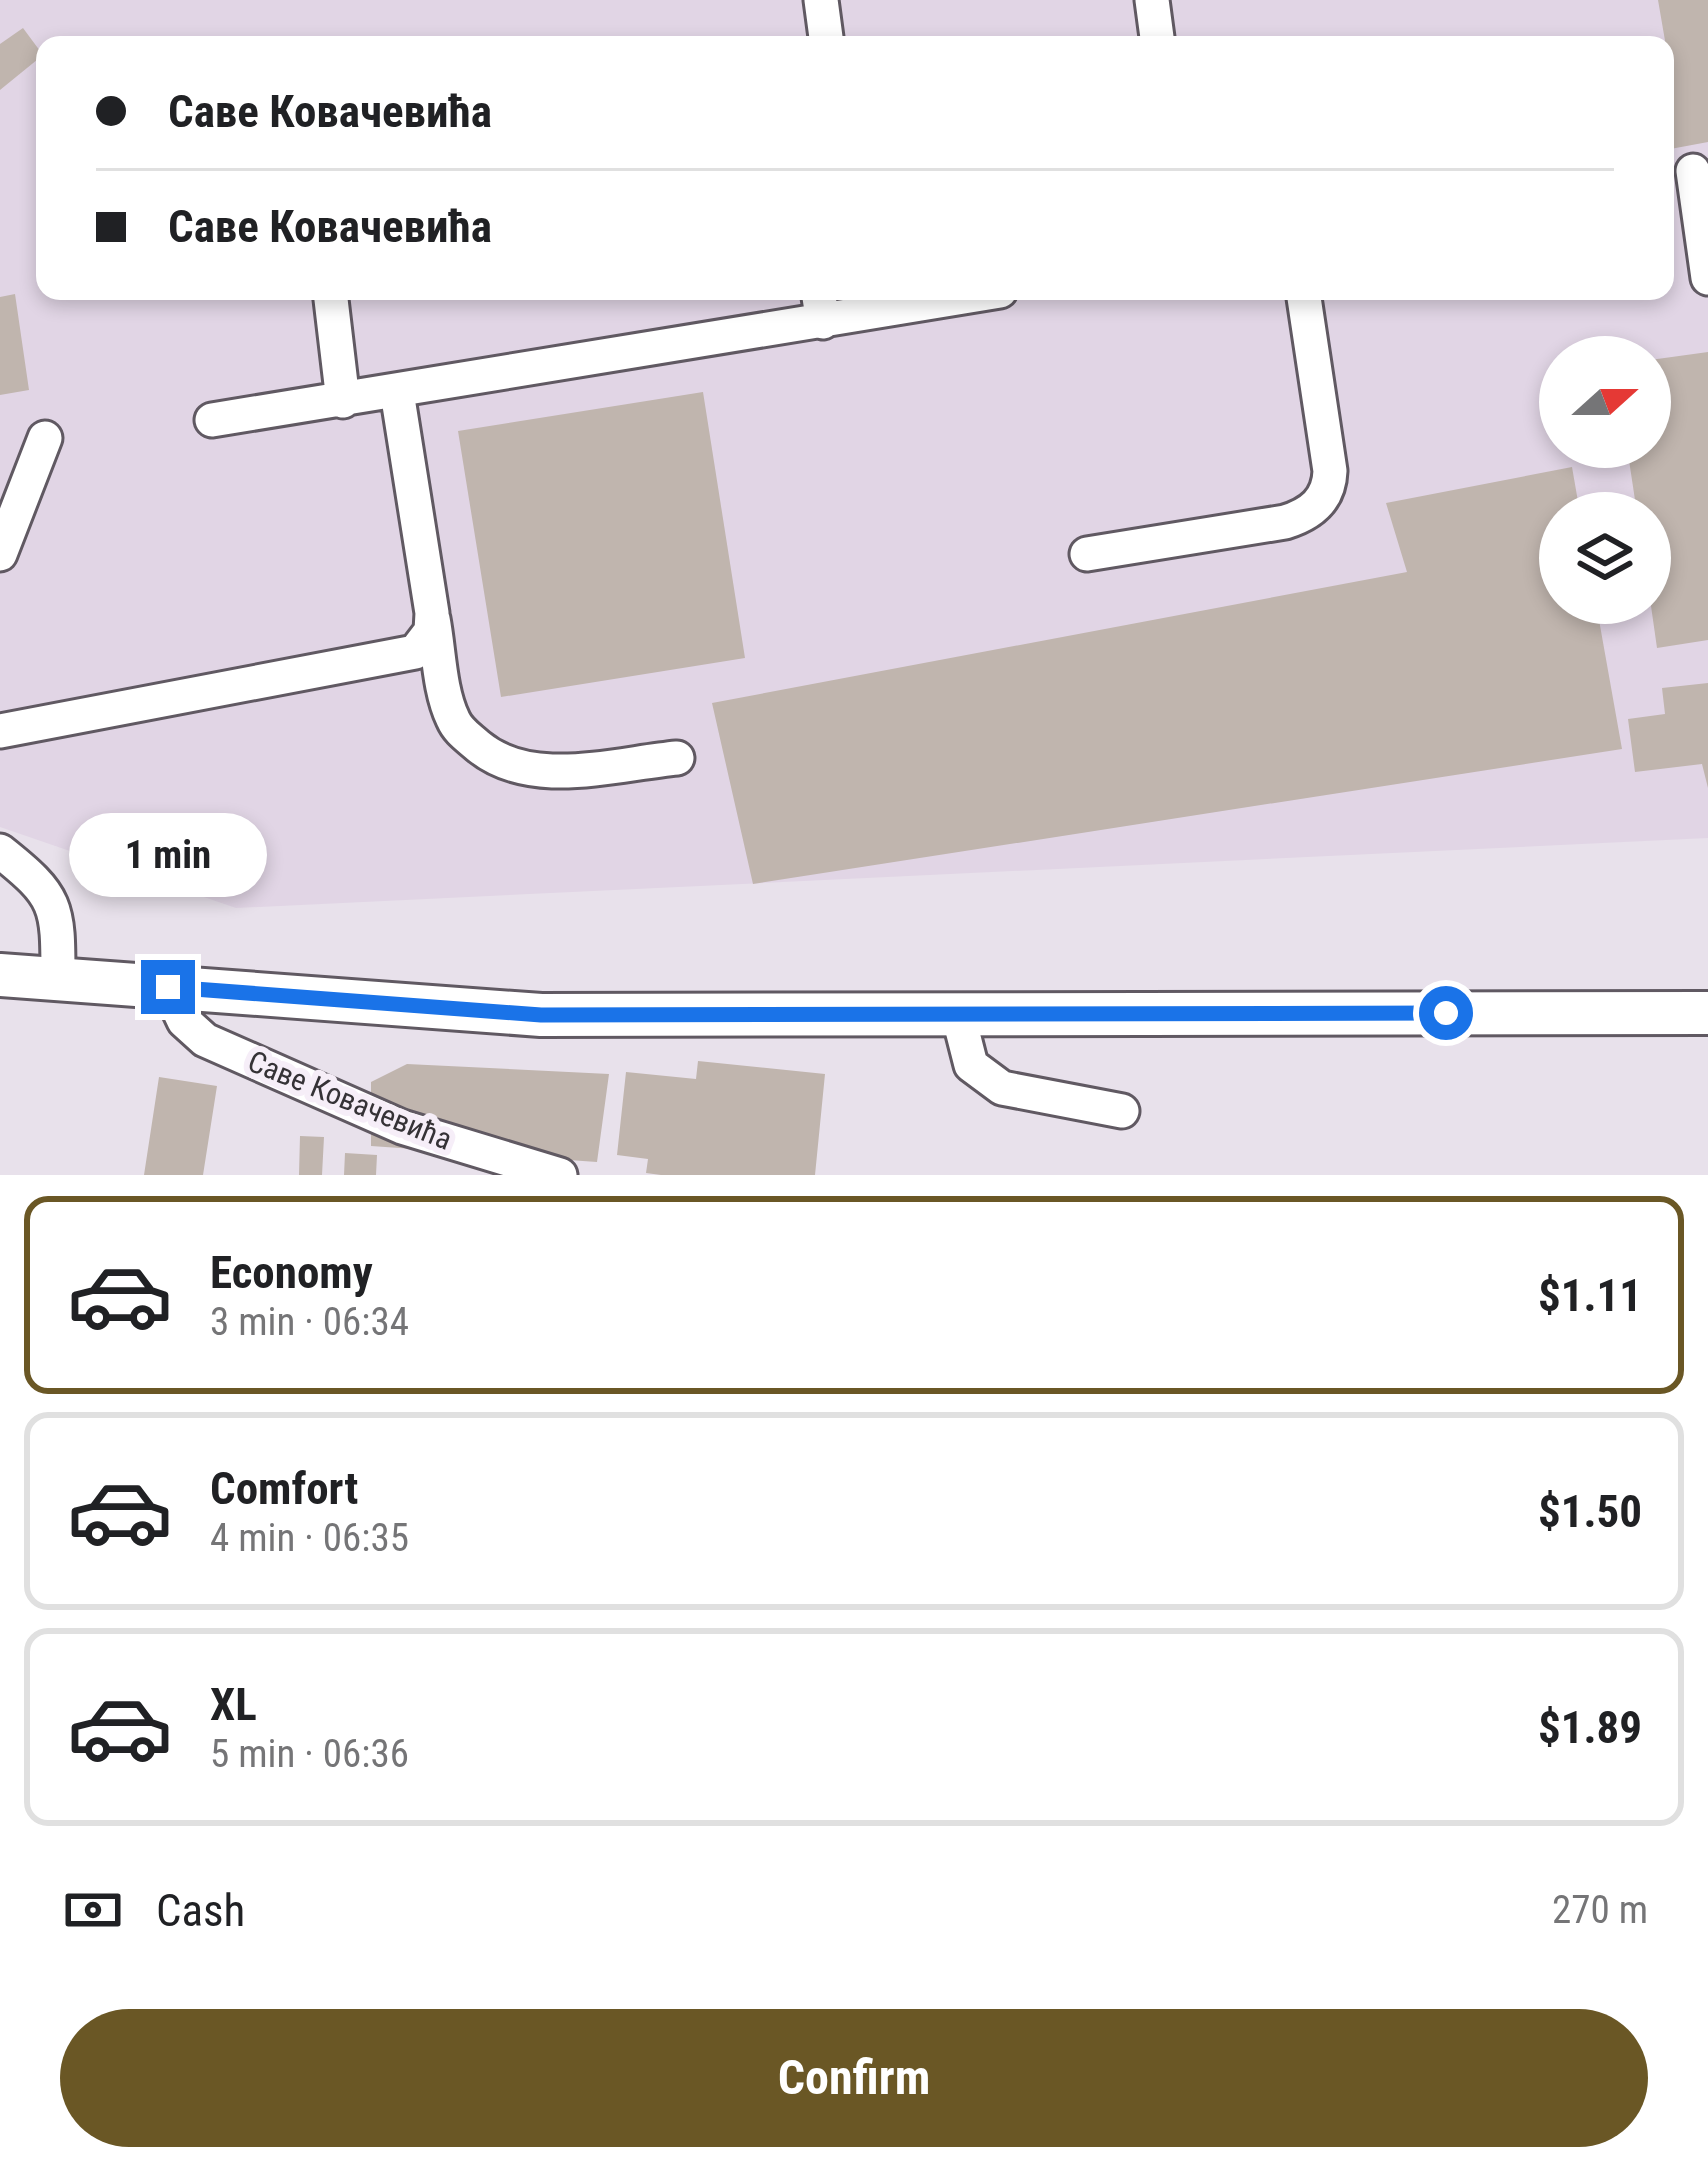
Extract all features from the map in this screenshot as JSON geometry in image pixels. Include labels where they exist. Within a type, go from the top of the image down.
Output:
[{"type":"main road","points":[[0,975],[541,1015],[1708,1013]]},
{"type":"street","points":[[821,0],[825,36]]},
{"type":"street","points":[[1152,0],[1157,36]]},
{"type":"street","points":[[1689,172],[1708,278]]},
{"type":"street","points":[[331,300],[343,400]]},
{"type":"street","points":[[212,420],[397,392],[821,306],[893,300]]},
{"type":"street","points":[[1087,554],[1285,522],[1311,511],[1323,499],[1330,471],[1304,300]]},
{"type":"street","points":[[397,392],[449,710],[456,727],[512,767],[544,771],[677,758]]},
{"type":"street","points":[[0,554],[45,438]]},
{"type":"street","points":[[0,731],[398,657],[415,652],[425,642],[432,613]]},
{"type":"street","points":[[0,850],[33,877],[53,905],[58,923],[58,979]]},
{"type":"street","name":"Саве Ковачевића","points":[[168,987],[184,1021],[205,1040],[402,1127],[560,1175]]},
{"type":"street","points":[[958,1014],[971,1065],[1002,1088],[1121,1112]]},
{"type":"shaded area","points":[[0,0],[1708,0],[1708,838],[236,908],[0,827]]},
{"type":"building","points":[[1658,0],[1708,0],[1708,142],[1674,148],[1674,36],[1664,36]]},
{"type":"building","points":[[23,28],[36,46],[36,61],[0,90],[0,44]]},
{"type":"building","points":[[15,294],[29,390],[0,395],[0,297]]},
{"type":"building","points":[[1708,352],[1708,640],[1657,648],[1654,624],[1671,624],[1671,492],[1634,492],[1630,468],[1671,468],[1671,357]]},
{"type":"building","points":[[703,392],[745,658],[501,697],[458,431]]},
{"type":"building","points":[[1572,468],[1576,492],[1539,492],[1539,624],[1600,624],[1622,749],[753,884],[712,703],[1407,572],[1386,503]]},
{"type":"building","points":[[1708,683],[1708,788],[1702,764],[1635,772],[1628,719],[1665,714],[1662,688]]},
{"type":"building","points":[[698,1061],[825,1074],[815,1175],[661,1175],[646,1173],[648,1159],[617,1155],[626,1072],[696,1079]]},
{"type":"building","points":[[407,1064],[609,1074],[597,1162],[371,1146],[371,1082]]},
{"type":"building","points":[[159,1077],[217,1086],[203,1175],[144,1175]]},
{"type":"building","points":[[300,1136],[324,1137],[322,1175],[299,1175]]},
{"type":"building","points":[[345,1153],[377,1155],[376,1175],[344,1175]]},
{"type":"route","points":[[168,987],[541,1015],[1446,1013]]}]
